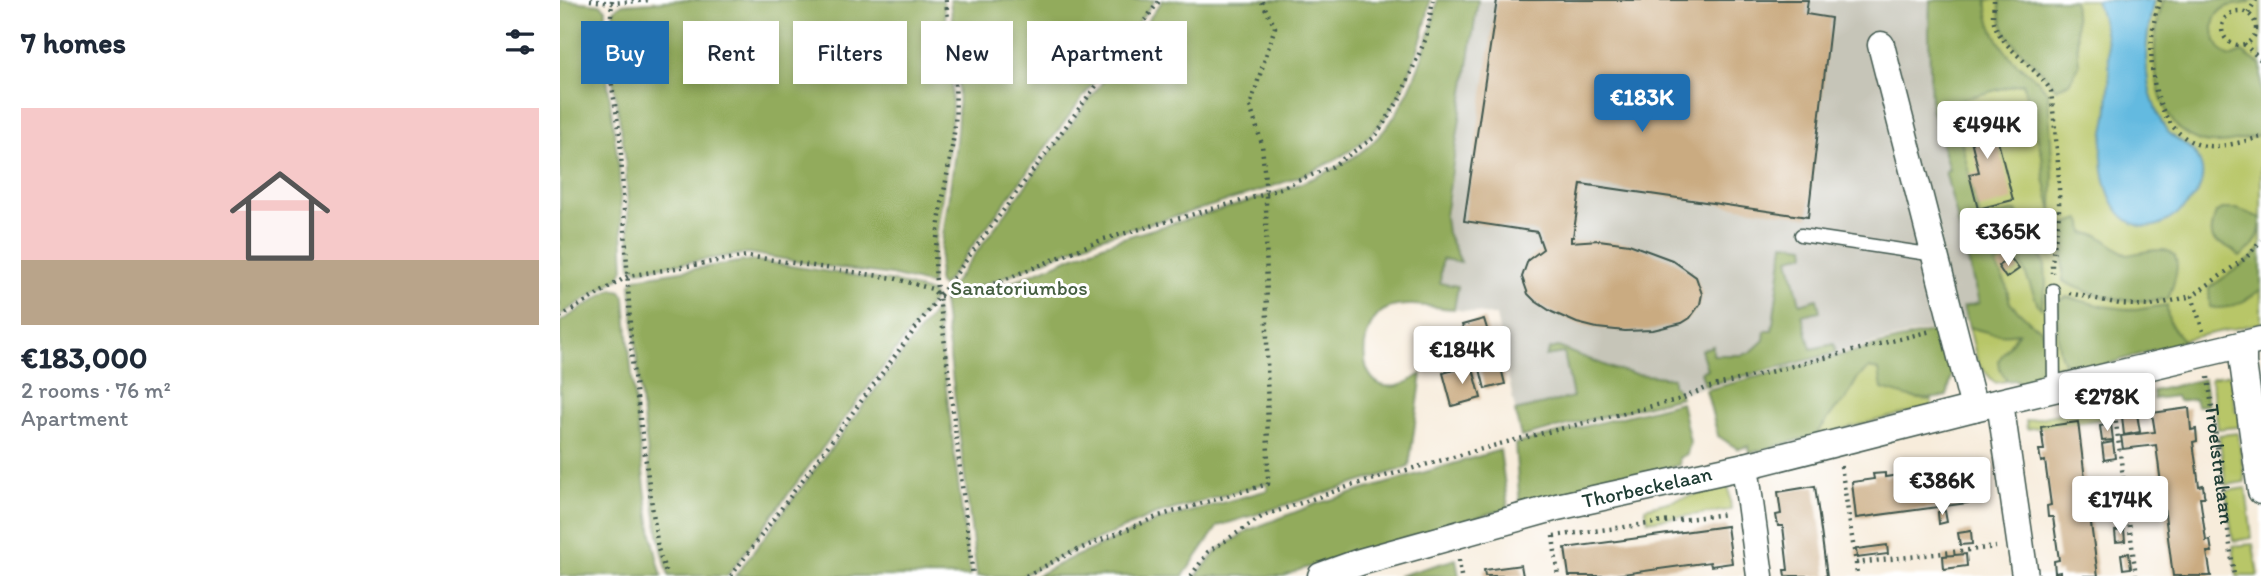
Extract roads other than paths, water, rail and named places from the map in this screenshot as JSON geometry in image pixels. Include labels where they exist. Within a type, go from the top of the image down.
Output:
[{"type":"street","points":[[1881,45],[1953,326],[1985,405],[2001,409],[2025,576]]},
{"type":"street","name":"Thorbeckelaan","points":[[1321,576],[1360,569],[1558,507],[1745,466],[1985,405],[2252,342]]},
{"type":"street","name":"Troelstralaan","points":[[2252,342],[2243,363],[2261,491]]},
{"type":"street","points":[[1745,466],[1760,576]]},
{"type":"lane","points":[[1801,235],[1935,255]]},
{"type":"lane","points":[[2053,289],[2054,390]]},
{"type":"water","points":[[2096,0],[2154,0],[2146,48],[2151,95],[2166,129],[2193,152],[2201,166],[2202,182],[2194,197],[2177,214],[2152,227],[2137,225],[2119,211],[2112,201],[2104,177],[2102,142],[2108,110],[2109,62],[2105,31]]},
{"type":"park label","name":"Sanatoriumbos","points":[[1019,288]]}]
